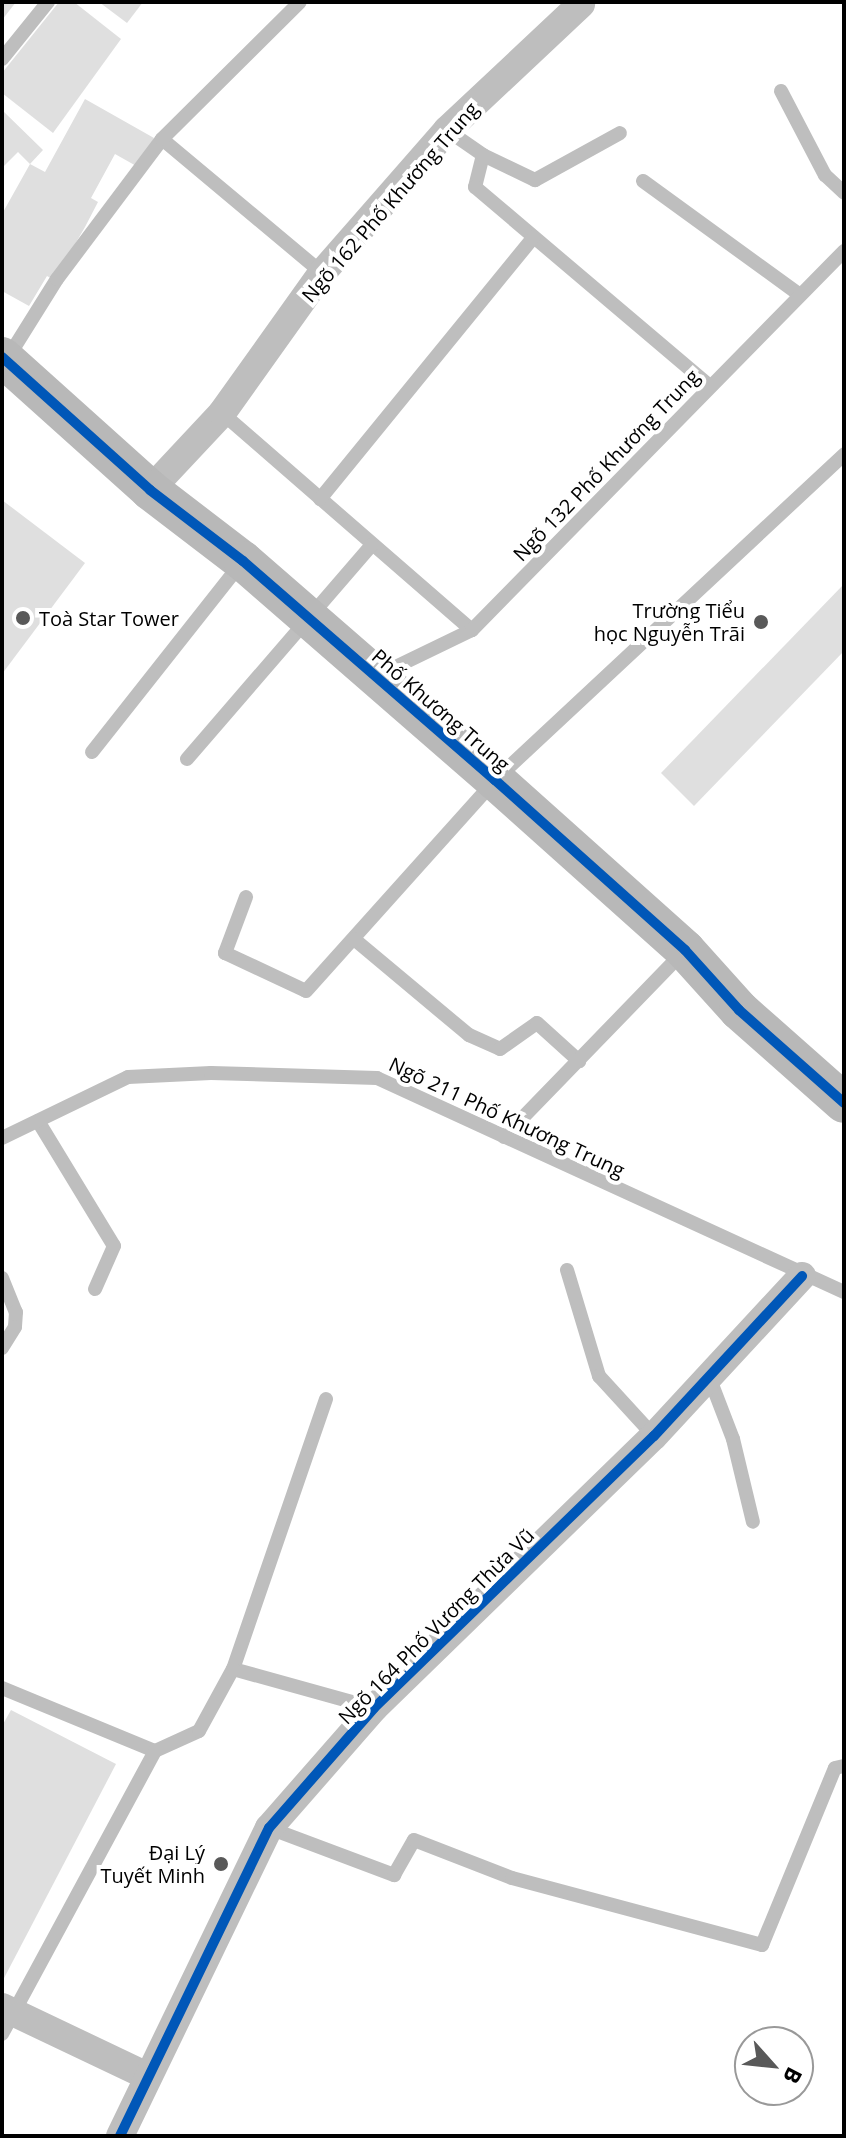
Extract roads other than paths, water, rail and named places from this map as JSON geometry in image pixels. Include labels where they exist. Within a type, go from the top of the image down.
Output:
[{"type":"street","name":"Ngõ 162 Phố Khương Trung","points":[[150,490],[222,413],[322,273],[447,130],[581,3]]},
{"type":"street","name":"Phố Khương Trung","points":[[4,359],[150,490],[243,561],[495,780],[685,950],[739,1010],[844,1103]]},
{"type":"street","name":"Ngõ 164 Phố Vương Thừa Vũ","points":[[120,2136],[269,1828],[374,1708],[654,1436],[708,1373],[802,1276]]},
{"type":"street","points":[[5,2018],[147,2076]]},
{"type":"lane","points":[[2,59],[48,2]]},
{"type":"lane","points":[[4,359],[57,279],[162,139],[300,2]]},
{"type":"lane","points":[[781,91],[825,175],[844,193]]},
{"type":"lane","points":[[447,130],[483,155],[535,180],[620,133]]},
{"type":"lane","points":[[162,139],[322,273]]},
{"type":"lane","points":[[483,155],[475,187],[710,386]]},
{"type":"lane","points":[[643,181],[800,295]]},
{"type":"lane","points":[[320,499],[534,237]]},
{"type":"lane","name":"Ngõ 132 Phố Khương Trung","points":[[376,676],[472,630],[844,251]]},
{"type":"lane","points":[[222,413],[472,630]]},
{"type":"lane","points":[[246,897],[225,953],[306,991],[495,780],[844,454]]},
{"type":"lane","points":[[187,759],[372,545]]},
{"type":"lane","points":[[92,752],[243,561]]},
{"type":"lane","points":[[354,939],[469,1035],[500,1049],[537,1023],[579,1061]]},
{"type":"lane","points":[[504,1137],[685,950]]},
{"type":"lane","name":"Ngõ 211 Phố Khương Trung","points":[[2,1138],[128,1077],[211,1073],[377,1078],[802,1276],[844,1292]]},
{"type":"lane","points":[[38,1121],[114,1246],[95,1289]]},
{"type":"lane","points":[[567,1270],[599,1376],[654,1436]]},
{"type":"lane","points":[[2,1278],[16,1312],[15,1327],[2,1348]]},
{"type":"lane","points":[[708,1373],[733,1439],[753,1522]]},
{"type":"lane","points":[[5,2018],[155,1751],[199,1731],[233,1669],[326,1399]]},
{"type":"lane","points":[[233,1669],[374,1708]]},
{"type":"lane","points":[[2,1688],[155,1751]]},
{"type":"lane","points":[[269,1828],[394,1875],[414,1840],[512,1878],[762,1945],[835,1768],[844,1766]]},
{"type":"place","name":"Toà Star Tower","points":[[23,618]]},
{"type":"place","name":"Trường Tiểu học Nguyễn Trãi","points":[[761,622]]},
{"type":"place","name":"Đại Lý Tuyết Minh","points":[[221,1864]]}]
